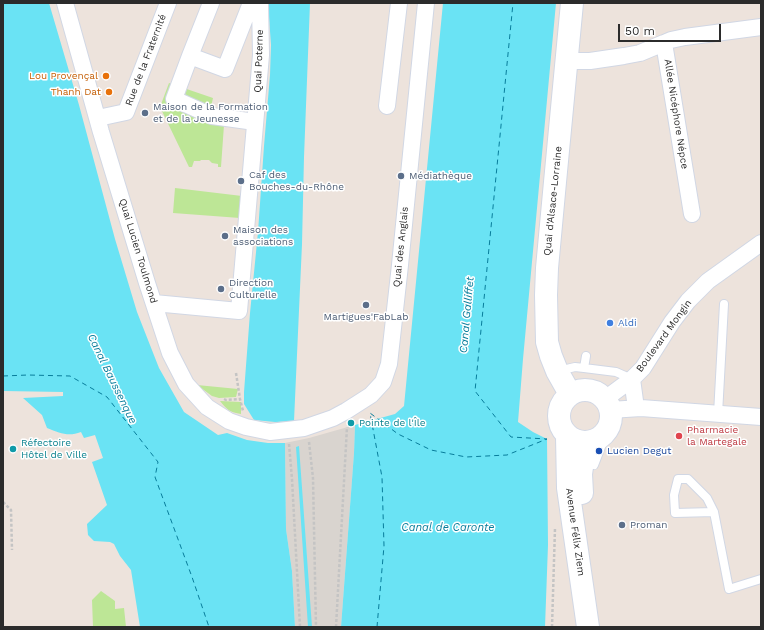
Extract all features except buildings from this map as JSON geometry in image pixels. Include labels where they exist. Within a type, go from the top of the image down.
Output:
[{"type":"main road","name":"Quai d'Alsace-Lorraine","points":[[570,394],[557,371],[547,342],[546,268],[572,3]]},
{"type":"main road","points":[[584,390],[599,394],[608,412],[604,434],[591,442],[582,443],[574,441],[562,430],[558,414],[560,406],[570,394],[576,391],[584,390]]},
{"type":"main road","name":"Avenue Félix Ziem","points":[[567,436],[568,488],[588,627]]},
{"type":"main road","name":"Avenue Félix Ziem","points":[[591,442],[582,467],[582,495],[602,627]]},
{"type":"street","name":"Rue de la Fraternité","points":[[98,118],[126,112],[168,3]]},
{"type":"street","points":[[190,56],[225,68],[250,3]]},
{"type":"street","name":"Quai Poterne","points":[[154,303],[239,311],[261,54],[260,3]]},
{"type":"street","points":[[387,106],[399,3]]},
{"type":"street","name":"Quai des Anglais","points":[[289,436],[304,428],[333,418],[371,395],[383,382],[389,364],[426,3]]},
{"type":"street","name":"Quai Lucien Toulmond","points":[[66,4],[101,132],[147,283],[170,353],[186,384],[207,407],[237,418],[246,427],[289,436]]},
{"type":"street","points":[[206,4],[190,56],[174,99],[212,116],[255,122]]},
{"type":"street","points":[[566,61],[590,61],[624,56],[640,53],[671,40],[685,37],[761,27]]},
{"type":"street","name":"Allée Nicéphore Népce","points":[[664,43],[692,214]]},
{"type":"street","name":"Boulevard Mongin","points":[[608,412],[632,379],[643,368],[672,322],[688,301],[708,281],[761,243]]},
{"type":"street","points":[[632,379],[636,408]]},
{"type":"street","points":[[608,412],[636,408],[761,417]]},
{"type":"lane","points":[[718,414],[724,304]]},
{"type":"lane","points":[[584,368],[586,356]]},
{"type":"lane","points":[[557,371],[575,367],[616,372],[632,379]]},
{"type":"lane","name":"Avenue Félix Ziem","points":[[582,495],[608,412]]},
{"type":"lane","points":[[714,512],[675,513],[674,495],[678,479],[688,479],[707,498],[714,512],[729,589],[761,579]]},
{"type":"path","points":[[236,373],[240,399],[237,418]]},
{"type":"path","points":[[219,397],[226,400],[240,399]]},
{"type":"path","points":[[336,627],[347,427]]},
{"type":"path","points":[[289,436],[300,627]]},
{"type":"path","points":[[309,438],[313,478],[316,627]]},
{"type":"path","points":[[3,502],[11,510],[12,550]]},
{"type":"path","points":[[552,627],[555,522]]},
{"type":"green space","points":[[169,83],[213,98],[211,107],[225,111],[221,167],[218,167],[218,164],[212,163],[209,160],[201,160],[194,161],[192,167],[189,167],[160,107]]},
{"type":"green space","points":[[175,188],[242,196],[240,218],[173,213]]},
{"type":"green space","points":[[197,385],[238,389],[236,397],[219,398],[212,396]]},
{"type":"green space","points":[[220,401],[241,402],[241,414],[229,410]]},
{"type":"green space","points":[[101,591],[115,601],[115,609],[124,608],[126,627],[93,627],[92,600]]},
{"type":"shaded area","points":[[355,425],[341,627],[295,627],[292,571],[286,529],[285,443]]},
{"type":"water","name":"Canal Baussenque","points":[[3,3],[49,3],[137,312],[159,368],[184,412],[218,435],[227,433],[247,440],[268,443],[285,443],[286,529],[292,571],[295,627],[140,627],[131,570],[120,556],[114,544],[110,542],[94,541],[88,535],[87,524],[107,505],[92,462],[103,458],[95,435],[84,438],[81,432],[68,434],[60,433],[47,428],[42,415],[23,398],[63,396],[63,392],[3,391]]},
{"type":"water","points":[[268,3],[310,3],[302,244],[294,421],[275,422],[254,420],[244,404],[270,75],[271,45]]},
{"type":"water","name":"Canal de Caronte","points":[[443,3],[556,3],[518,422],[547,439],[548,545],[545,627],[341,627],[355,425],[395,414],[404,406]]},
{"type":"water","points":[[299,446],[312,627],[308,627],[296,447]]},
{"type":"ferry route","points":[[377,627],[384,546],[382,477],[370,413],[398,434],[431,450],[466,457],[507,455],[547,439],[511,437],[475,391],[513,3]]},
{"type":"ferry route","points":[[3,376],[70,376],[107,397],[158,462],[155,477],[209,627]]},
{"type":"place","name":"Lou Provençal","points":[[106,76]]},
{"type":"place","name":"Thanh Dat","points":[[109,92]]},
{"type":"place","name":"Maison de la Formation et de la Jeunesse","points":[[145,113]]},
{"type":"place","name":"Médiathèque","points":[[401,176]]},
{"type":"place","name":"Caf des Bouches-du-Rhône","points":[[241,181]]},
{"type":"place","name":"Maison des associations","points":[[225,236]]},
{"type":"place","name":"Direction Culturelle","points":[[221,289]]},
{"type":"place","name":"Martigues'FabLab","points":[[366,305]]},
{"type":"place","name":"Aldi","points":[[610,323]]},
{"type":"place","name":"Pointe de l'Île","points":[[351,423]]},
{"type":"place","name":"Pharmacie la Martegale","points":[[679,436]]},
{"type":"place","name":"Réfectoire Hôtel de Ville","points":[[13,449]]},
{"type":"place","name":"Lucien Degut","points":[[599,451]]},
{"type":"place","name":"Proman","points":[[622,525]]},
{"type":"water label","name":"Canal Galliffet","points":[[467,315]]}]
